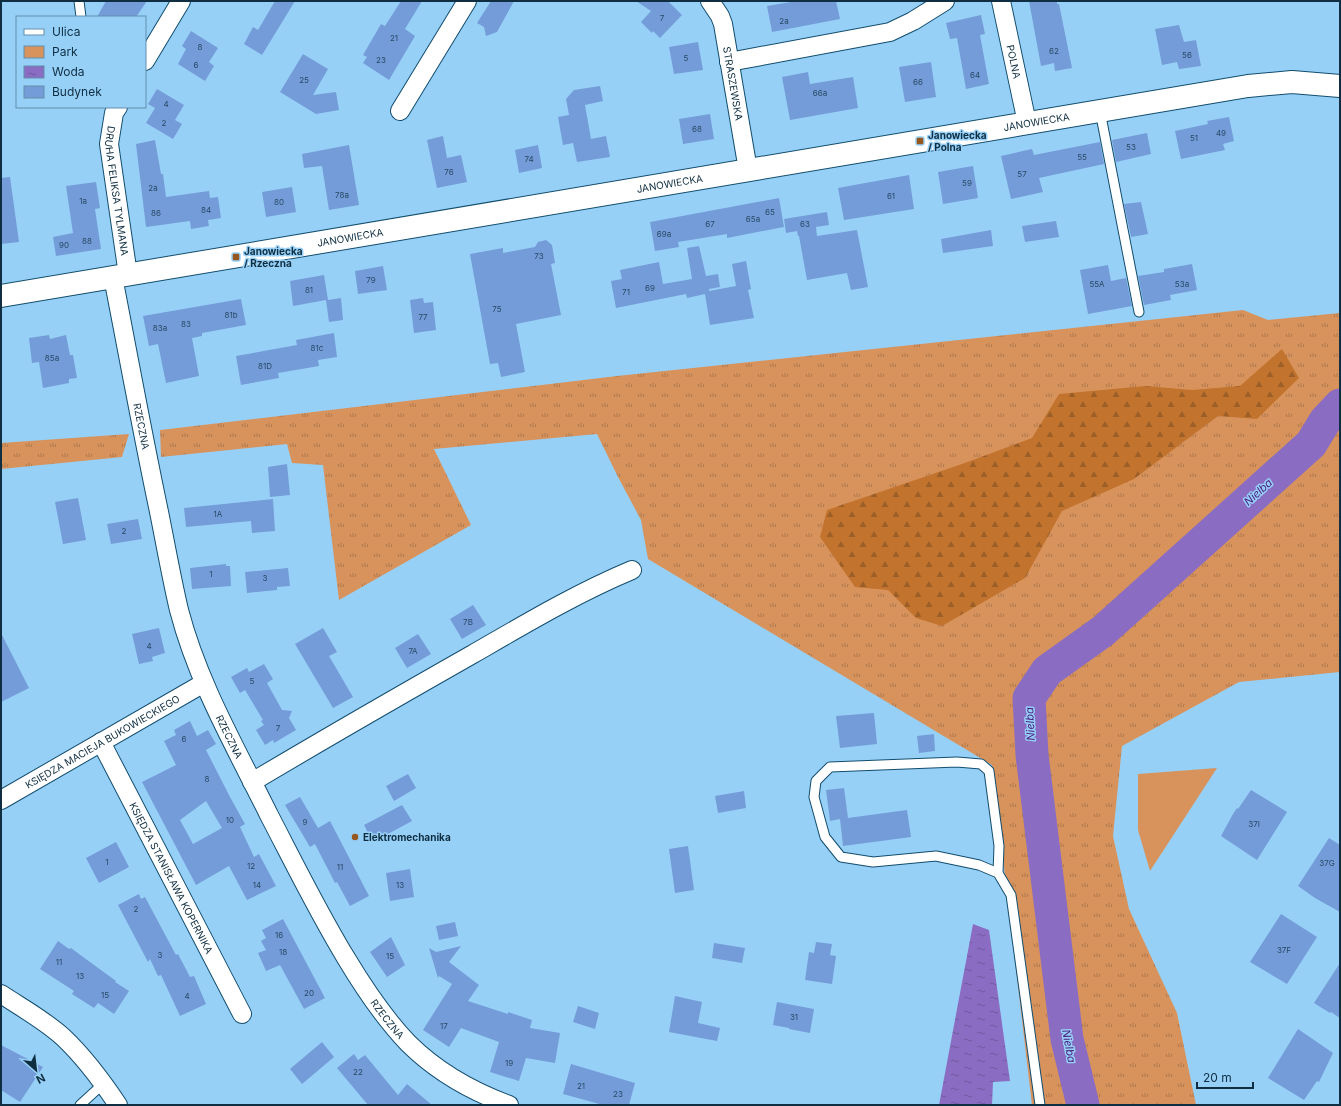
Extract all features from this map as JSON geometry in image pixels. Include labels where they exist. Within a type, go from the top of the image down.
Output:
[{"type":"street","points":[[146,59],[181,1]]},
{"type":"street","points":[[400,111],[466,1]]},
{"type":"street","name":"STRASZEWSKA","points":[[710,1],[720,16],[723,24],[748,170]]},
{"type":"street","points":[[730,62],[890,32],[913,21],[945,1]]},
{"type":"street","name":"POLNA","points":[[1001,1],[1027,123]]},
{"type":"street","name":"JANOWIECKA","points":[[1,296],[1248,86],[1279,82],[1304,82],[1340,86]]},
{"type":"street","name":"DRUHA FELIKSA TYLMANA","points":[[114,109],[110,128],[109,144],[120,276]]},
{"type":"street","name":"RZECZNA","points":[[120,276],[147,455],[179,610],[204,683],[252,782],[331,934],[364,986],[396,1030],[421,1055],[457,1081],[509,1105]]},
{"type":"street","points":[[252,782],[354,721],[553,608],[600,583],[632,570]]},
{"type":"street","name":"KSIĘDZA MACIEJA BUKOWIECKIEGO","points":[[1,800],[204,683]]},
{"type":"street","name":"KSIĘDZA STANISŁAWA KOPERNIKA","points":[[101,742],[242,1014]]},
{"type":"street","points":[[1,994],[48,1025],[64,1038],[104,1083],[118,1105]]},
{"type":"lane","points":[[79,1],[81,16]]},
{"type":"lane","points":[[1100,110],[1139,312]]},
{"type":"lane","points":[[998,873],[979,865],[936,856],[873,862],[841,857],[825,837],[814,797],[816,781],[830,767],[957,762],[981,764],[989,771],[999,846],[998,873],[1011,894],[1040,1105]]},
{"type":"lane","points":[[80,1105],[104,1083]]},
{"type":"green space","points":[[1243,310],[1268,320],[1340,313],[1340,672],[1239,682],[1122,746],[1113,836],[1129,909],[1177,1013],[1196,1105],[1032,1105],[992,765],[648,559],[641,520],[597,434],[434,449],[471,525],[339,600],[323,465],[292,463],[287,444],[161,457],[160,430],[617,376]]},
{"type":"green space","points":[[1282,349],[1299,378],[1257,419],[1218,416],[1134,479],[1062,511],[1025,578],[942,626],[916,618],[888,590],[855,587],[820,537],[827,510],[962,464],[1032,438],[1059,394],[1145,386],[1192,390],[1240,386]]},
{"type":"green space","points":[[129,434],[122,457],[1,469],[1,443]]},
{"type":"green space","points":[[1217,768],[1150,871],[1138,830],[1138,774]]},
{"type":"water","points":[[973,924],[989,930],[1010,1081],[993,1082],[992,1105],[939,1105]]},
{"type":"building","points":[[106,1],[147,1],[137,16],[98,16]]},
{"type":"building","points":[[275,1],[295,1],[262,55],[244,44],[253,27],[258,30]]},
{"type":"building","points":[[401,1],[422,1],[405,29],[415,36],[389,80],[363,63],[367,57],[363,55],[381,24],[385,26]]},
{"type":"building","points":[[491,1],[514,1],[497,32],[486,36],[484,27],[477,23]]},
{"type":"building","points":[[636,1],[668,1],[682,15],[660,38],[653,31],[652,33],[641,22],[651,11]]},
{"type":"building","points":[[797,1],[836,1],[840,19],[772,32],[767,6]]},
{"type":"building","points":[[1029,1],[1057,1],[1057,4],[1059,4],[1072,68],[1055,71],[1054,63],[1041,66]]},
{"type":"building","points":[[981,15],[985,34],[980,35],[989,84],[966,89],[957,38],[950,39],[946,23]]},
{"type":"building","points":[[1179,25],[1184,42],[1196,40],[1201,66],[1179,69],[1177,62],[1162,65],[1155,29]]},
{"type":"building","points":[[191,31],[218,48],[209,62],[214,66],[205,81],[178,64],[186,49],[182,46]]},
{"type":"building","points":[[698,42],[703,70],[674,74],[669,47]]},
{"type":"building","points":[[303,54],[328,69],[313,95],[336,92],[339,110],[316,114],[280,92]]},
{"type":"building","points":[[931,62],[936,97],[905,102],[899,67]]},
{"type":"building","points":[[808,72],[810,84],[853,77],[858,108],[790,120],[782,77]]},
{"type":"building","points":[[600,86],[603,101],[585,105],[591,139],[606,136],[610,157],[577,162],[573,143],[563,145],[558,117],[569,115],[566,99],[574,90]]},
{"type":"building","points":[[157,89],[184,105],[175,120],[182,124],[173,139],[146,123],[155,108],[148,104]]},
{"type":"building","points":[[710,114],[714,139],[683,144],[679,119]]},
{"type":"building","points":[[1229,117],[1234,141],[1223,144],[1225,150],[1181,159],[1175,131],[1208,124],[1207,121]]},
{"type":"building","points":[[1147,133],[1151,154],[1116,162],[1112,140]]},
{"type":"building","points":[[443,136],[447,158],[461,155],[467,182],[437,188],[427,140]]},
{"type":"building","points":[[155,140],[161,174],[163,174],[166,197],[209,191],[210,198],[218,197],[221,218],[208,220],[209,226],[191,229],[190,221],[146,227],[136,144]]},
{"type":"building","points":[[1100,142],[1104,164],[1039,178],[1043,192],[1011,199],[1001,156],[1032,149],[1034,155]]},
{"type":"building","points":[[349,145],[359,205],[329,210],[322,166],[304,168],[302,154]]},
{"type":"building","points":[[538,145],[542,168],[519,173],[515,150]]},
{"type":"building","points":[[973,166],[978,198],[943,204],[938,172]]},
{"type":"building","points":[[909,175],[914,209],[844,220],[838,188]]},
{"type":"building","points":[[10,177],[19,242],[1,244],[1,178]]},
{"type":"building","points":[[96,182],[100,208],[95,209],[101,249],[56,256],[53,237],[73,233],[66,186]]},
{"type":"building","points":[[292,187],[296,212],[266,217],[262,192]]},
{"type":"building","points":[[779,198],[784,227],[727,238],[727,234],[678,242],[679,247],[655,251],[650,222]]},
{"type":"building","points":[[1141,202],[1148,234],[1131,237],[1124,204]]},
{"type":"building","points":[[827,212],[829,225],[816,227],[817,236],[857,230],[868,287],[851,290],[847,273],[807,280],[799,236],[797,231],[786,233],[784,219]]},
{"type":"building","points":[[1056,221],[1059,237],[1025,242],[1022,226]]},
{"type":"building","points":[[991,230],[993,246],[943,253],[941,239]]},
{"type":"building","points":[[546,240],[552,245],[555,263],[551,264],[561,315],[516,324],[525,372],[501,377],[498,363],[490,364],[470,254],[503,248],[503,253],[535,247],[538,242]]},
{"type":"building","points":[[699,246],[706,276],[718,274],[720,287],[709,289],[709,291],[736,286],[732,264],[746,261],[751,289],[748,290],[754,318],[710,325],[705,294],[687,298],[686,294],[616,308],[611,281],[622,279],[620,270],[659,262],[663,284],[692,279],[687,248]]},
{"type":"building","points":[[1192,264],[1197,290],[1170,295],[1171,300],[1144,305],[1138,276],[1164,272],[1164,269]]},
{"type":"building","points":[[1108,265],[1111,281],[1126,278],[1132,306],[1088,314],[1080,270]]},
{"type":"building","points":[[383,266],[387,290],[358,294],[355,271]]},
{"type":"building","points":[[324,275],[328,300],[341,298],[343,320],[329,322],[326,300],[293,306],[290,281]]},
{"type":"building","points":[[423,298],[424,303],[433,302],[436,330],[414,333],[410,300]]},
{"type":"building","points":[[241,299],[246,325],[202,333],[202,336],[192,338],[199,376],[166,383],[158,344],[149,346],[143,316]]},
{"type":"building","points":[[334,333],[337,357],[318,360],[319,366],[278,373],[279,378],[241,385],[236,356],[297,345],[296,340]]},
{"type":"building","points":[[49,335],[50,339],[66,335],[70,355],[73,355],[77,378],[69,379],[69,383],[43,388],[39,362],[32,363],[29,338]]},
{"type":"building","points":[[287,464],[290,495],[270,497],[268,467]]},
{"type":"building","points":[[78,498],[86,540],[63,544],[55,502]]},
{"type":"building","points":[[273,499],[275,531],[252,533],[251,521],[186,527],[184,508]]},
{"type":"building","points":[[138,519],[142,539],[111,544],[107,524]]},
{"type":"building","points":[[226,564],[226,566],[230,566],[231,586],[192,589],[190,568]]},
{"type":"building","points":[[288,568],[290,586],[277,587],[277,590],[247,593],[245,572]]},
{"type":"building","points":[[473,605],[486,625],[462,639],[450,619]]},
{"type":"building","points":[[159,628],[165,653],[152,657],[153,661],[139,664],[132,634]]},
{"type":"building","points":[[323,628],[337,652],[329,656],[353,697],[333,708],[295,644]]},
{"type":"building","points":[[1,633],[29,688],[1,702]]},
{"type":"building","points":[[418,634],[431,654],[407,668],[395,648]]},
{"type":"building","points":[[264,664],[273,679],[267,683],[282,710],[292,711],[289,718],[296,730],[274,743],[273,740],[265,745],[256,730],[264,725],[261,721],[263,720],[245,690],[240,693],[231,677],[247,668],[249,672]]},
{"type":"building","points":[[874,713],[877,744],[840,748],[836,716]]},
{"type":"building","points":[[190,721],[197,736],[208,730],[216,744],[206,750],[245,824],[240,827],[254,857],[259,854],[276,886],[247,900],[229,866],[196,885],[142,782],[176,765],[164,741],[176,735],[174,730]],"holes":[[[206,801],[222,828],[193,844],[180,820]]]},
{"type":"building","points":[[934,734],[935,751],[919,753],[917,736]]},
{"type":"building","points":[[408,774],[416,788],[394,801],[386,786]]},
{"type":"building","points":[[844,788],[848,818],[907,810],[911,837],[843,846],[840,819],[830,821],[826,790]]},
{"type":"building","points":[[1251,790],[1287,812],[1257,860],[1221,836],[1233,814]]},
{"type":"building","points":[[744,791],[746,808],[718,813],[715,796]]},
{"type":"building","points":[[300,797],[318,828],[330,821],[369,896],[350,906],[337,882],[335,883],[315,844],[310,847],[285,805]]},
{"type":"building","points":[[402,805],[412,821],[373,842],[364,825]]},
{"type":"building","points":[[1329,838],[1340,845],[1340,912],[1315,898],[1298,886]]},
{"type":"building","points":[[116,842],[129,867],[99,883],[86,858]]},
{"type":"building","points":[[688,846],[694,890],[675,893],[669,849]]},
{"type":"building","points":[[410,869],[414,897],[390,901],[386,873]]},
{"type":"building","points":[[139,894],[141,899],[145,897],[176,955],[178,954],[190,977],[194,976],[206,1004],[180,1016],[161,975],[158,976],[150,959],[148,962],[118,905]]},
{"type":"building","points":[[1281,914],[1317,937],[1287,984],[1250,962]]},
{"type":"building","points":[[283,919],[325,998],[304,1009],[280,965],[266,971],[258,953],[266,950],[261,941],[266,938],[262,930]]},
{"type":"building","points":[[455,922],[458,936],[439,940],[436,926]]},
{"type":"building","points":[[391,937],[405,965],[387,977],[370,952]]},
{"type":"building","points":[[58,941],[69,949],[71,948],[129,991],[114,1014],[98,1003],[94,1008],[72,994],[74,991],[40,969]]},
{"type":"building","points":[[816,942],[832,944],[830,955],[836,956],[832,984],[805,980],[809,952],[814,953]]},
{"type":"building","points":[[714,943],[745,948],[742,963],[712,958]]},
{"type":"building","points":[[461,946],[449,962],[479,985],[468,1001],[532,1020],[530,1028],[560,1033],[555,1063],[526,1058],[519,1081],[490,1072],[499,1042],[461,1028],[449,1047],[423,1030],[452,984],[439,976],[438,978],[429,948],[436,952]]},
{"type":"building","points":[[1340,963],[1340,1018],[1314,1003]]},
{"type":"building","points":[[675,996],[702,1002],[698,1023],[720,1028],[717,1041],[669,1032]]},
{"type":"building","points":[[777,1002],[814,1009],[810,1033],[773,1025]]},
{"type":"building","points":[[578,1006],[599,1013],[595,1029],[573,1022]]},
{"type":"building","points":[[1298,1029],[1333,1053],[1319,1082],[1317,1081],[1304,1100],[1268,1078]]},
{"type":"building","points":[[322,1042],[334,1057],[302,1084],[290,1069]]},
{"type":"building","points":[[1,1045],[43,1067],[20,1102],[1,1090]]},
{"type":"building","points":[[354,1054],[358,1060],[365,1055],[398,1095],[407,1084],[432,1105],[368,1105],[337,1068]]},
{"type":"building","points":[[571,1064],[635,1083],[629,1105],[603,1105],[563,1094]]},
{"type":"waterway","name":"Nielba","points":[[1083,1105],[1067,1039],[1032,755],[1029,698],[1047,671],[1103,631],[1311,444],[1325,421],[1340,405]]},
{"type":"place","name":"Janowiecka / Polna","points":[[920,141]]},
{"type":"place","name":"Janowiecka / Rzeczna","points":[[236,257]]},
{"type":"place","name":"Elektromechanika","points":[[355,837]]}]
